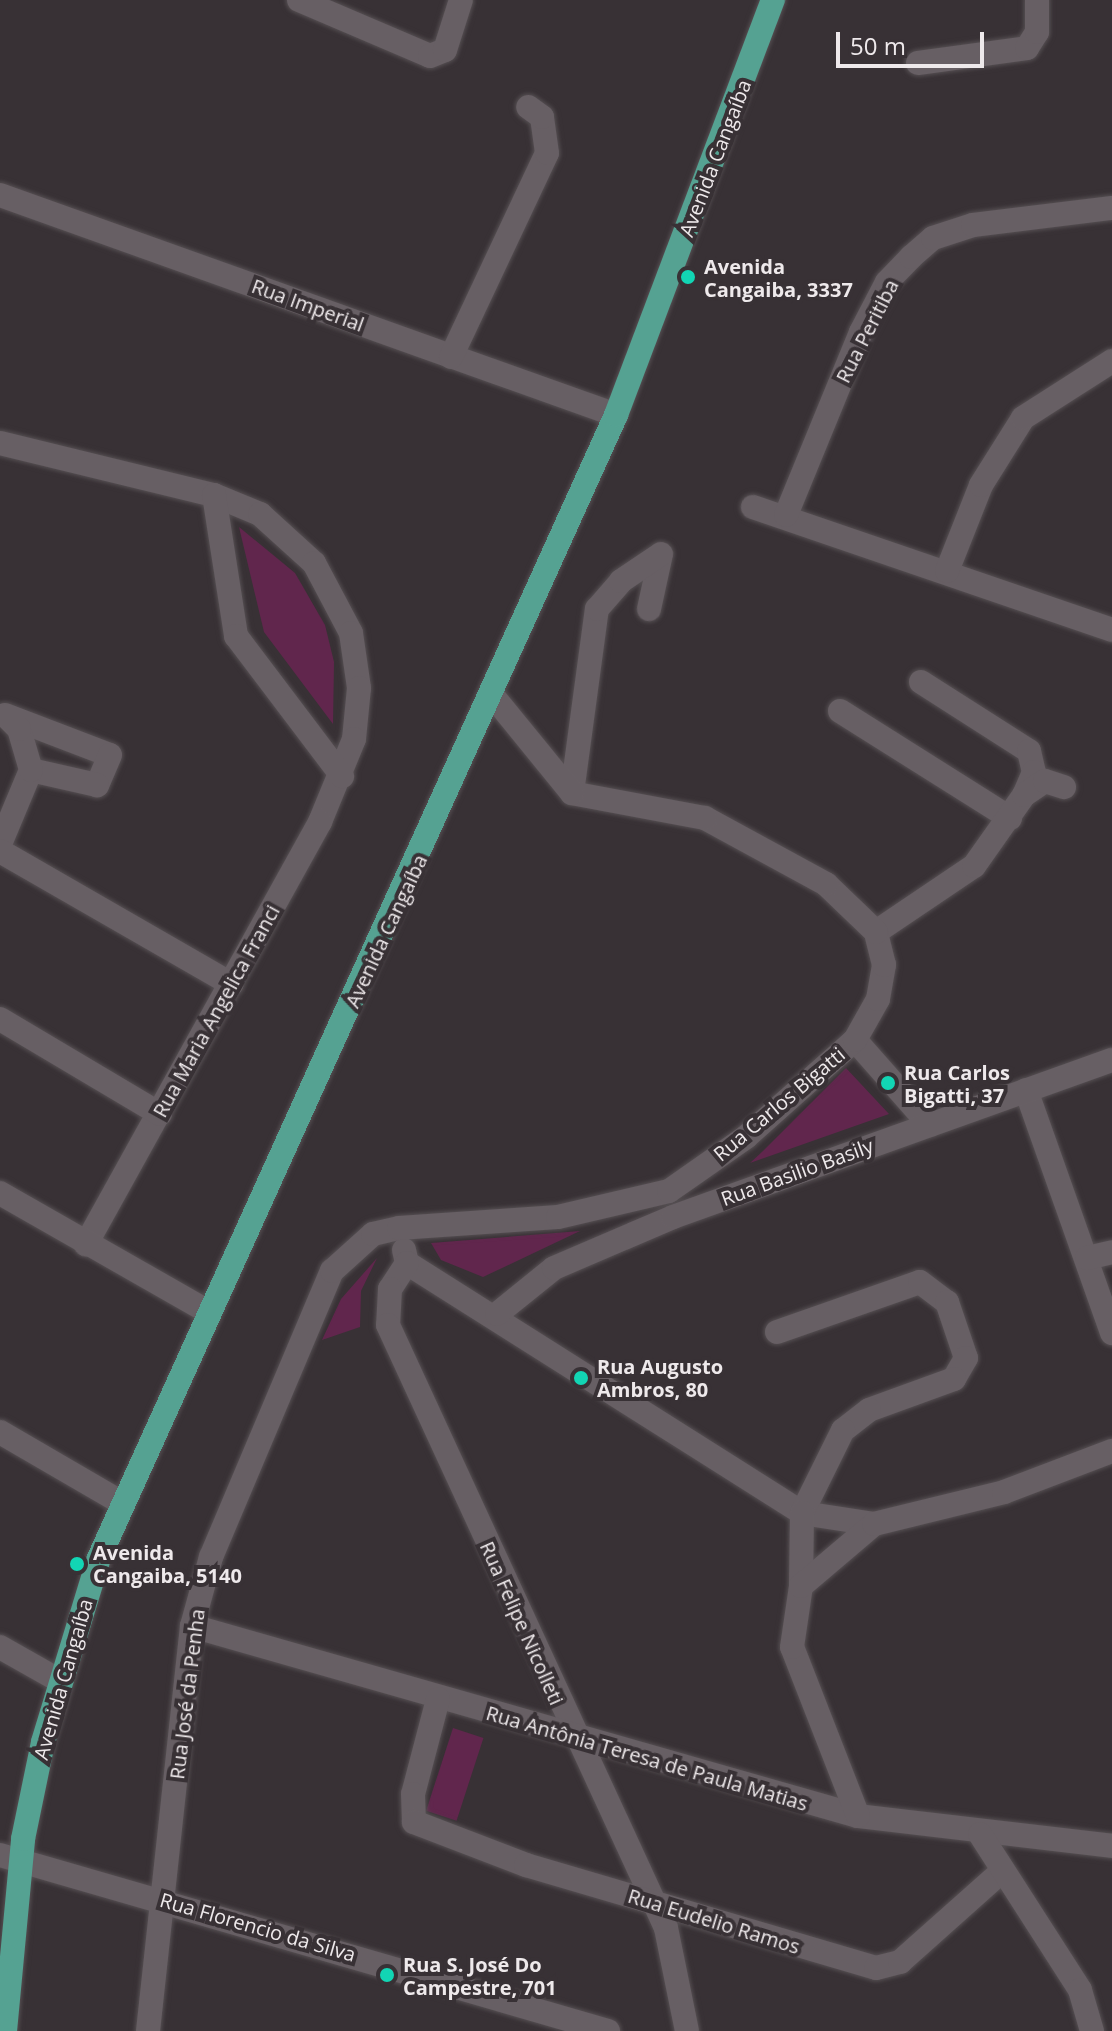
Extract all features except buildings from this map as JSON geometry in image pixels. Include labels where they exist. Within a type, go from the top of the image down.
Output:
[{"type":"main road","name":"Avenida Cangaíba","points":[[5,2031],[9,1860],[60,1681],[122,1503],[492,695],[616,415],[767,1]]},
{"type":"street","points":[[299,0],[430,56],[445,50],[461,0]]},
{"type":"street","points":[[918,63],[1027,48],[1037,32],[1037,0]]},
{"type":"street","points":[[451,357],[547,153],[542,117],[528,107]]},
{"type":"street","name":"Rua Imperial","points":[[0,195],[616,415]]},
{"type":"street","name":"Rua Peritiba","points":[[786,515],[861,332],[887,282],[911,257],[933,238],[973,225],[1112,208]]},
{"type":"street","points":[[947,571],[981,485],[1023,418],[1112,361]]},
{"type":"street","points":[[0,443],[214,495],[236,636],[342,776]]},
{"type":"street","name":"Rua Maria Angelica Franci","points":[[86,1244],[160,1114],[342,776],[359,688],[351,633],[314,563],[260,514],[214,495]]},
{"type":"street","points":[[753,507],[786,515],[1112,630]]},
{"type":"street","points":[[572,793],[597,609],[621,581],[661,554],[649,609]]},
{"type":"street","points":[[492,695],[572,793],[734,829],[826,884],[876,932],[960,878],[1010,818],[1034,772],[1029,751],[921,682]]},
{"type":"street","points":[[840,711],[1010,818]]},
{"type":"street","points":[[0,844],[31,770],[19,729],[3,714]]},
{"type":"street","points":[[3,714],[110,755],[97,785],[31,770]]},
{"type":"street","points":[[1024,795],[1045,781],[1064,787]]},
{"type":"street","points":[[0,851],[231,984]]},
{"type":"street","name":"Rua Carlos Bigatti","points":[[399,1228],[558,1217],[669,1191],[746,1137],[855,1040],[878,999],[884,965],[876,932]]},
{"type":"street","points":[[0,1019],[160,1114]]},
{"type":"street","points":[[855,1040],[930,1125]]},
{"type":"street","name":"Rua Basilio Basily","points":[[497,1314],[554,1268],[673,1217],[1112,1060]]},
{"type":"street","points":[[1026,1090],[1112,1333]]},
{"type":"street","points":[[669,1191],[673,1217]]},
{"type":"street","points":[[0,1193],[209,1312]]},
{"type":"street","points":[[399,1228],[407,1263],[497,1314],[802,1513],[874,1524],[1004,1492],[1112,1451]]},
{"type":"street","name":"Rua José da Penha","points":[[148,2031],[192,1626],[211,1557],[332,1271],[373,1234],[399,1228]]},
{"type":"street","points":[[1087,1258],[1112,1252]]},
{"type":"street","name":"Rua Felipe Nicolleti","points":[[407,1263],[390,1289],[388,1325],[574,1739],[656,1904],[679,1971],[687,2031]]},
{"type":"street","points":[[777,1332],[920,1282],[941,1293],[965,1351],[954,1379],[854,1420],[833,1445],[802,1513],[801,1586],[792,1647],[858,1816]]},
{"type":"street","points":[[0,1432],[122,1503]]},
{"type":"street","points":[[801,1586],[874,1524]]},
{"type":"street","name":"Rua Antônia Teresa de Paula Matias","points":[[192,1626],[574,1739],[858,1816],[980,1834],[1112,1846]]},
{"type":"street","points":[[0,1647],[60,1681]]},
{"type":"street","name":"Rua Eudelio Ramos","points":[[438,1699],[410,1810],[419,1828],[436,1837],[656,1904],[888,1968],[1002,1871]]},
{"type":"street","points":[[980,1834],[1080,1990],[1092,2031]]},
{"type":"street","name":"Rua Florencio da Silva","points":[[9,1860],[163,1899],[608,2031]]},
{"type":"shaded area","points":[[239,527],[295,573],[325,625],[334,662],[333,724],[264,632]]},
{"type":"shaded area","points":[[846,1068],[889,1114],[750,1163],[763,1151]]},
{"type":"shaded area","points":[[580,1231],[483,1277],[441,1260],[431,1243]]},
{"type":"shaded area","points":[[377,1258],[361,1291],[360,1327],[322,1340],[341,1299]]},
{"type":"shaded area","points":[[453,1728],[483,1738],[457,1821],[426,1811]]},
{"type":"place","name":"Avenida Cangaiba, 3337","points":[[688,277]]},
{"type":"place","name":"Rua Carlos Bigatti, 37","points":[[888,1083]]},
{"type":"place","name":"Rua Augusto Ambros, 80","points":[[581,1378]]},
{"type":"place","name":"Avenida Cangaiba, 5140","points":[[77,1564]]},
{"type":"place","name":"Rua S. José Do Campestre, 701","points":[[387,1975]]}]
